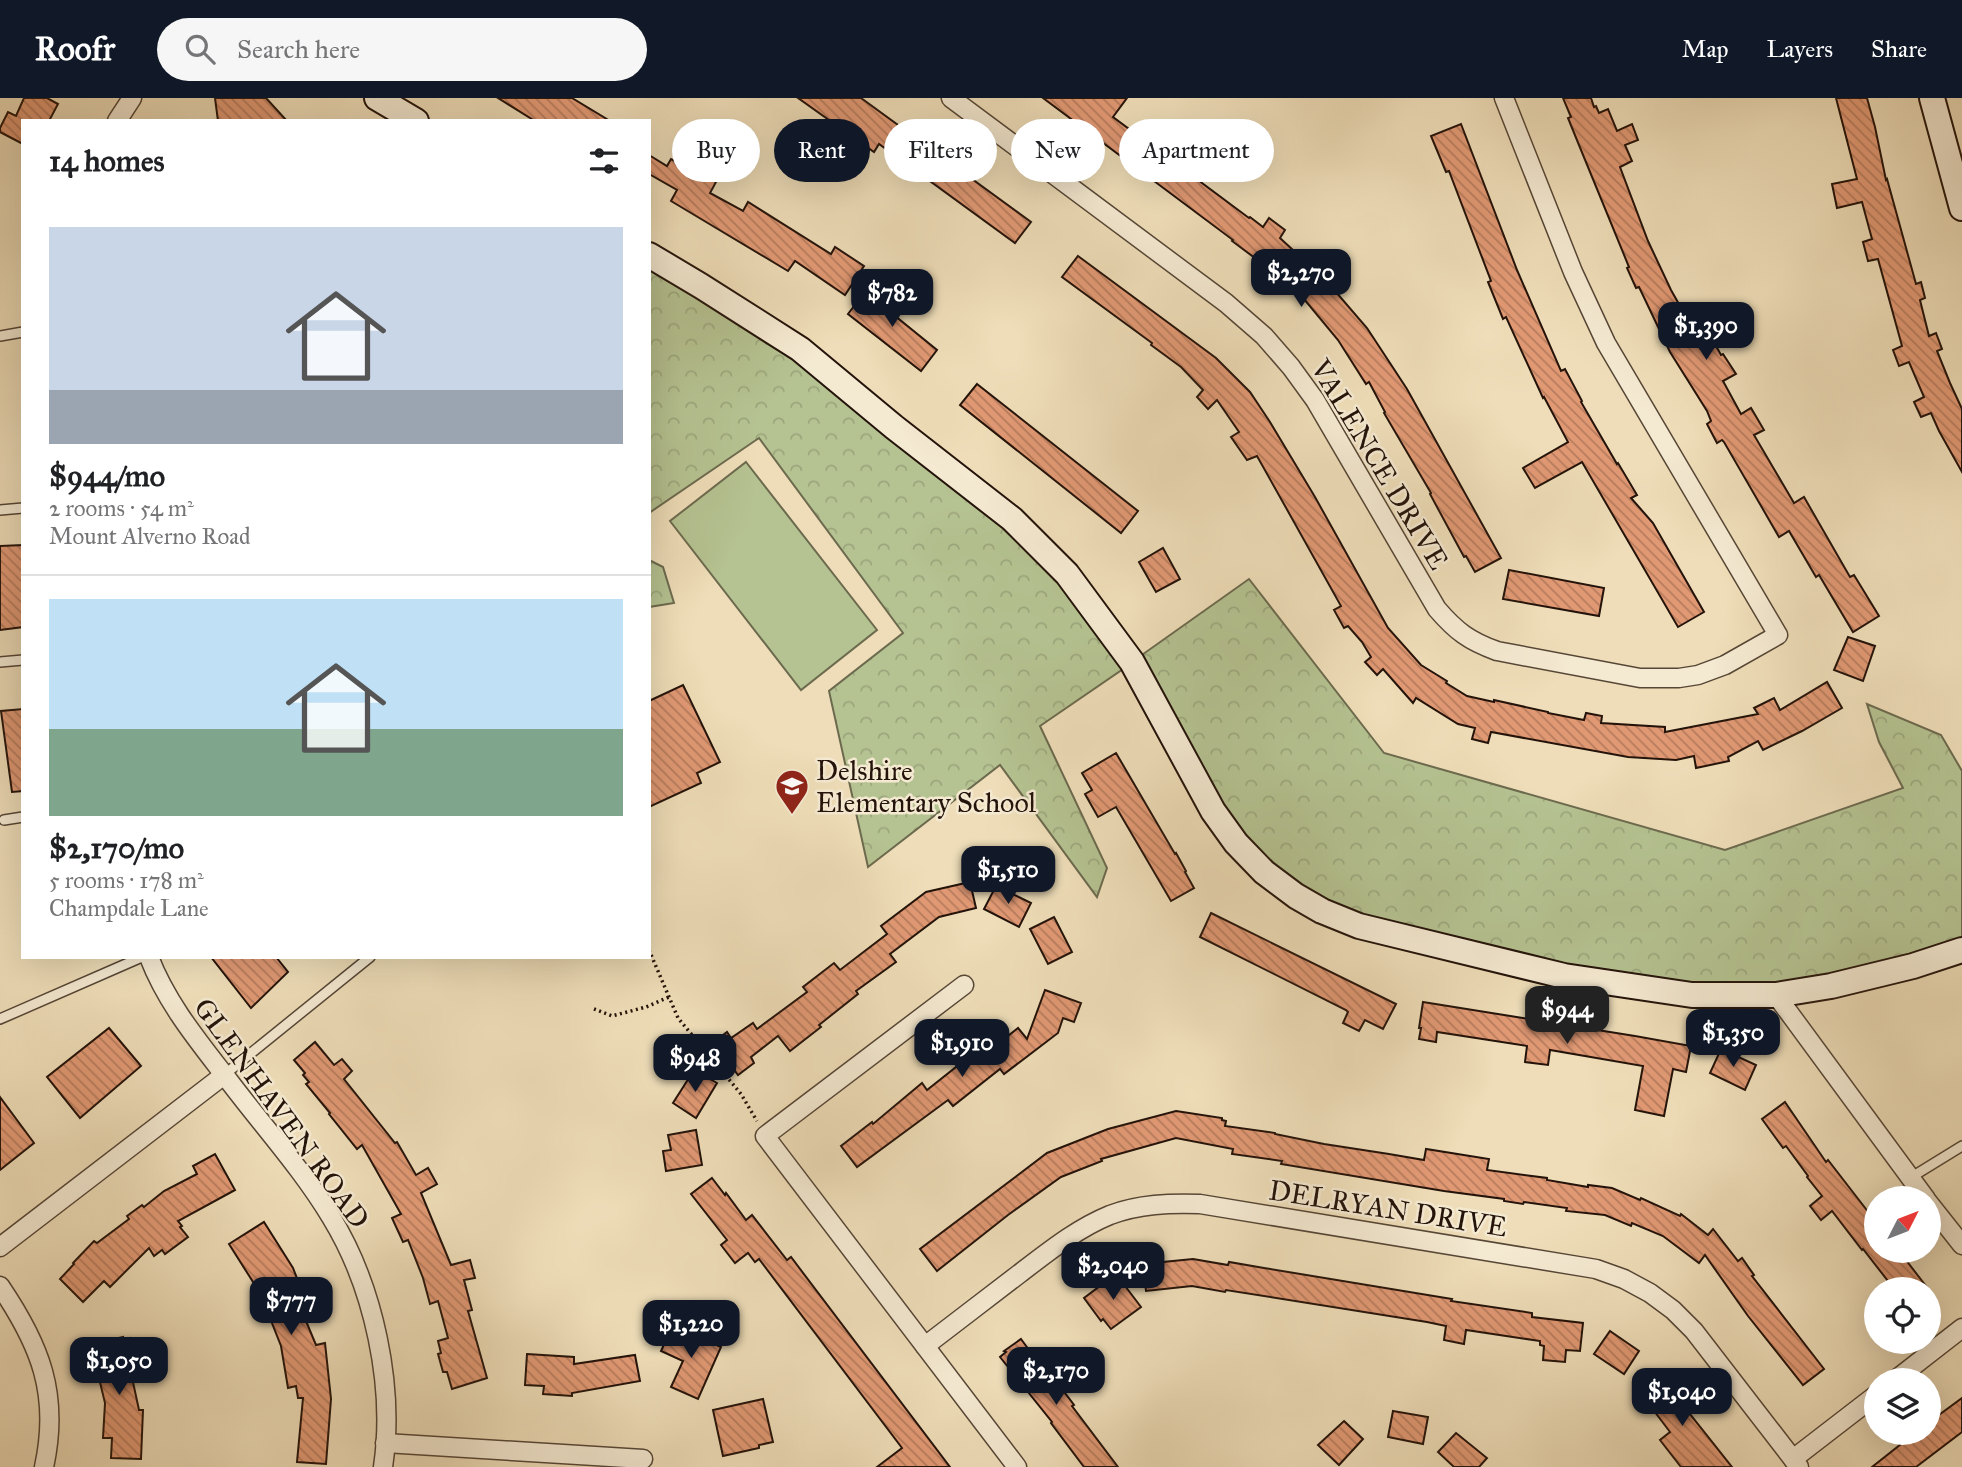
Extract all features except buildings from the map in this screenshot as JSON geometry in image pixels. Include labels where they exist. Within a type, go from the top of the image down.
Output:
[{"type":"street","points":[[118,119],[132,98]]},
{"type":"street","points":[[377,98],[413,119]]},
{"type":"street","name":"VALENCE DRIVE","points":[[951,98],[1226,303],[1264,336],[1315,400],[1437,609],[1455,630],[1479,645],[1497,651],[1640,678],[1698,675],[1725,665],[1777,635],[1606,343],[1573,272],[1504,98]]},
{"type":"street","points":[[1932,98],[1962,208]]},
{"type":"street","points":[[651,256],[800,349],[1012,519],[1067,574],[1132,662],[1209,803],[1236,843],[1264,872],[1322,911],[1359,926],[1564,975],[1692,995],[1776,995],[1831,986],[1913,966],[1962,950]]},
{"type":"street","name":"GLENHAVEN ROAD","points":[[150,959],[177,1012],[305,1180],[331,1217],[350,1252],[367,1298],[379,1346],[385,1394],[383,1467]]},
{"type":"street","points":[[964,985],[765,1136],[1017,1467]]},
{"type":"street","points":[[1776,995],[1916,1186]]},
{"type":"street","points":[[0,1247],[224,1075]]},
{"type":"street","name":"DELRYAN DRIVE","points":[[925,1346],[1085,1227],[1112,1214],[1141,1206],[1200,1204],[1596,1269],[1624,1279],[1673,1310],[1694,1331],[1796,1463]]},
{"type":"street","points":[[1941,1218],[1962,1245]]},
{"type":"street","points":[[0,1286],[30,1334],[41,1361],[48,1390],[50,1419],[44,1467]]},
{"type":"street","points":[[1911,1368],[1962,1328]]},
{"type":"street","points":[[1796,1463],[1864,1405]]},
{"type":"street","points":[[385,1443],[643,1459]]},
{"type":"lane","points":[[0,336],[21,332]]},
{"type":"lane","points":[[0,510],[21,508]]},
{"type":"lane","points":[[0,662],[21,660]]},
{"type":"lane","points":[[4,820],[21,817]]},
{"type":"lane","points":[[0,1018],[137,959]]},
{"type":"lane","points":[[224,1075],[368,959]]},
{"type":"lane","points":[[1910,1178],[1962,1146]]},
{"type":"path","points":[[651,955],[678,1018],[741,1094],[765,1136]]},
{"type":"path","points":[[594,1009],[612,1016],[646,1007],[669,997]]},
{"type":"green space","points":[[651,256],[701,286],[1012,519],[1132,662],[1249,579],[1384,753],[1725,850],[1903,788],[1879,742],[1867,704],[1941,735],[1962,771],[1962,950],[1913,966],[1692,995],[1359,926],[1264,872],[1132,663],[1040,726],[1107,868],[1097,897],[1000,765],[868,867],[829,691],[903,633],[759,438],[651,512]]},
{"type":"green space","points":[[746,462],[877,630],[801,690],[670,521]]},
{"type":"green space","points":[[651,561],[663,567],[674,603],[651,607]]},
{"type":"place","name":"Delshire Elementary School","points":[[792,816]]}]
